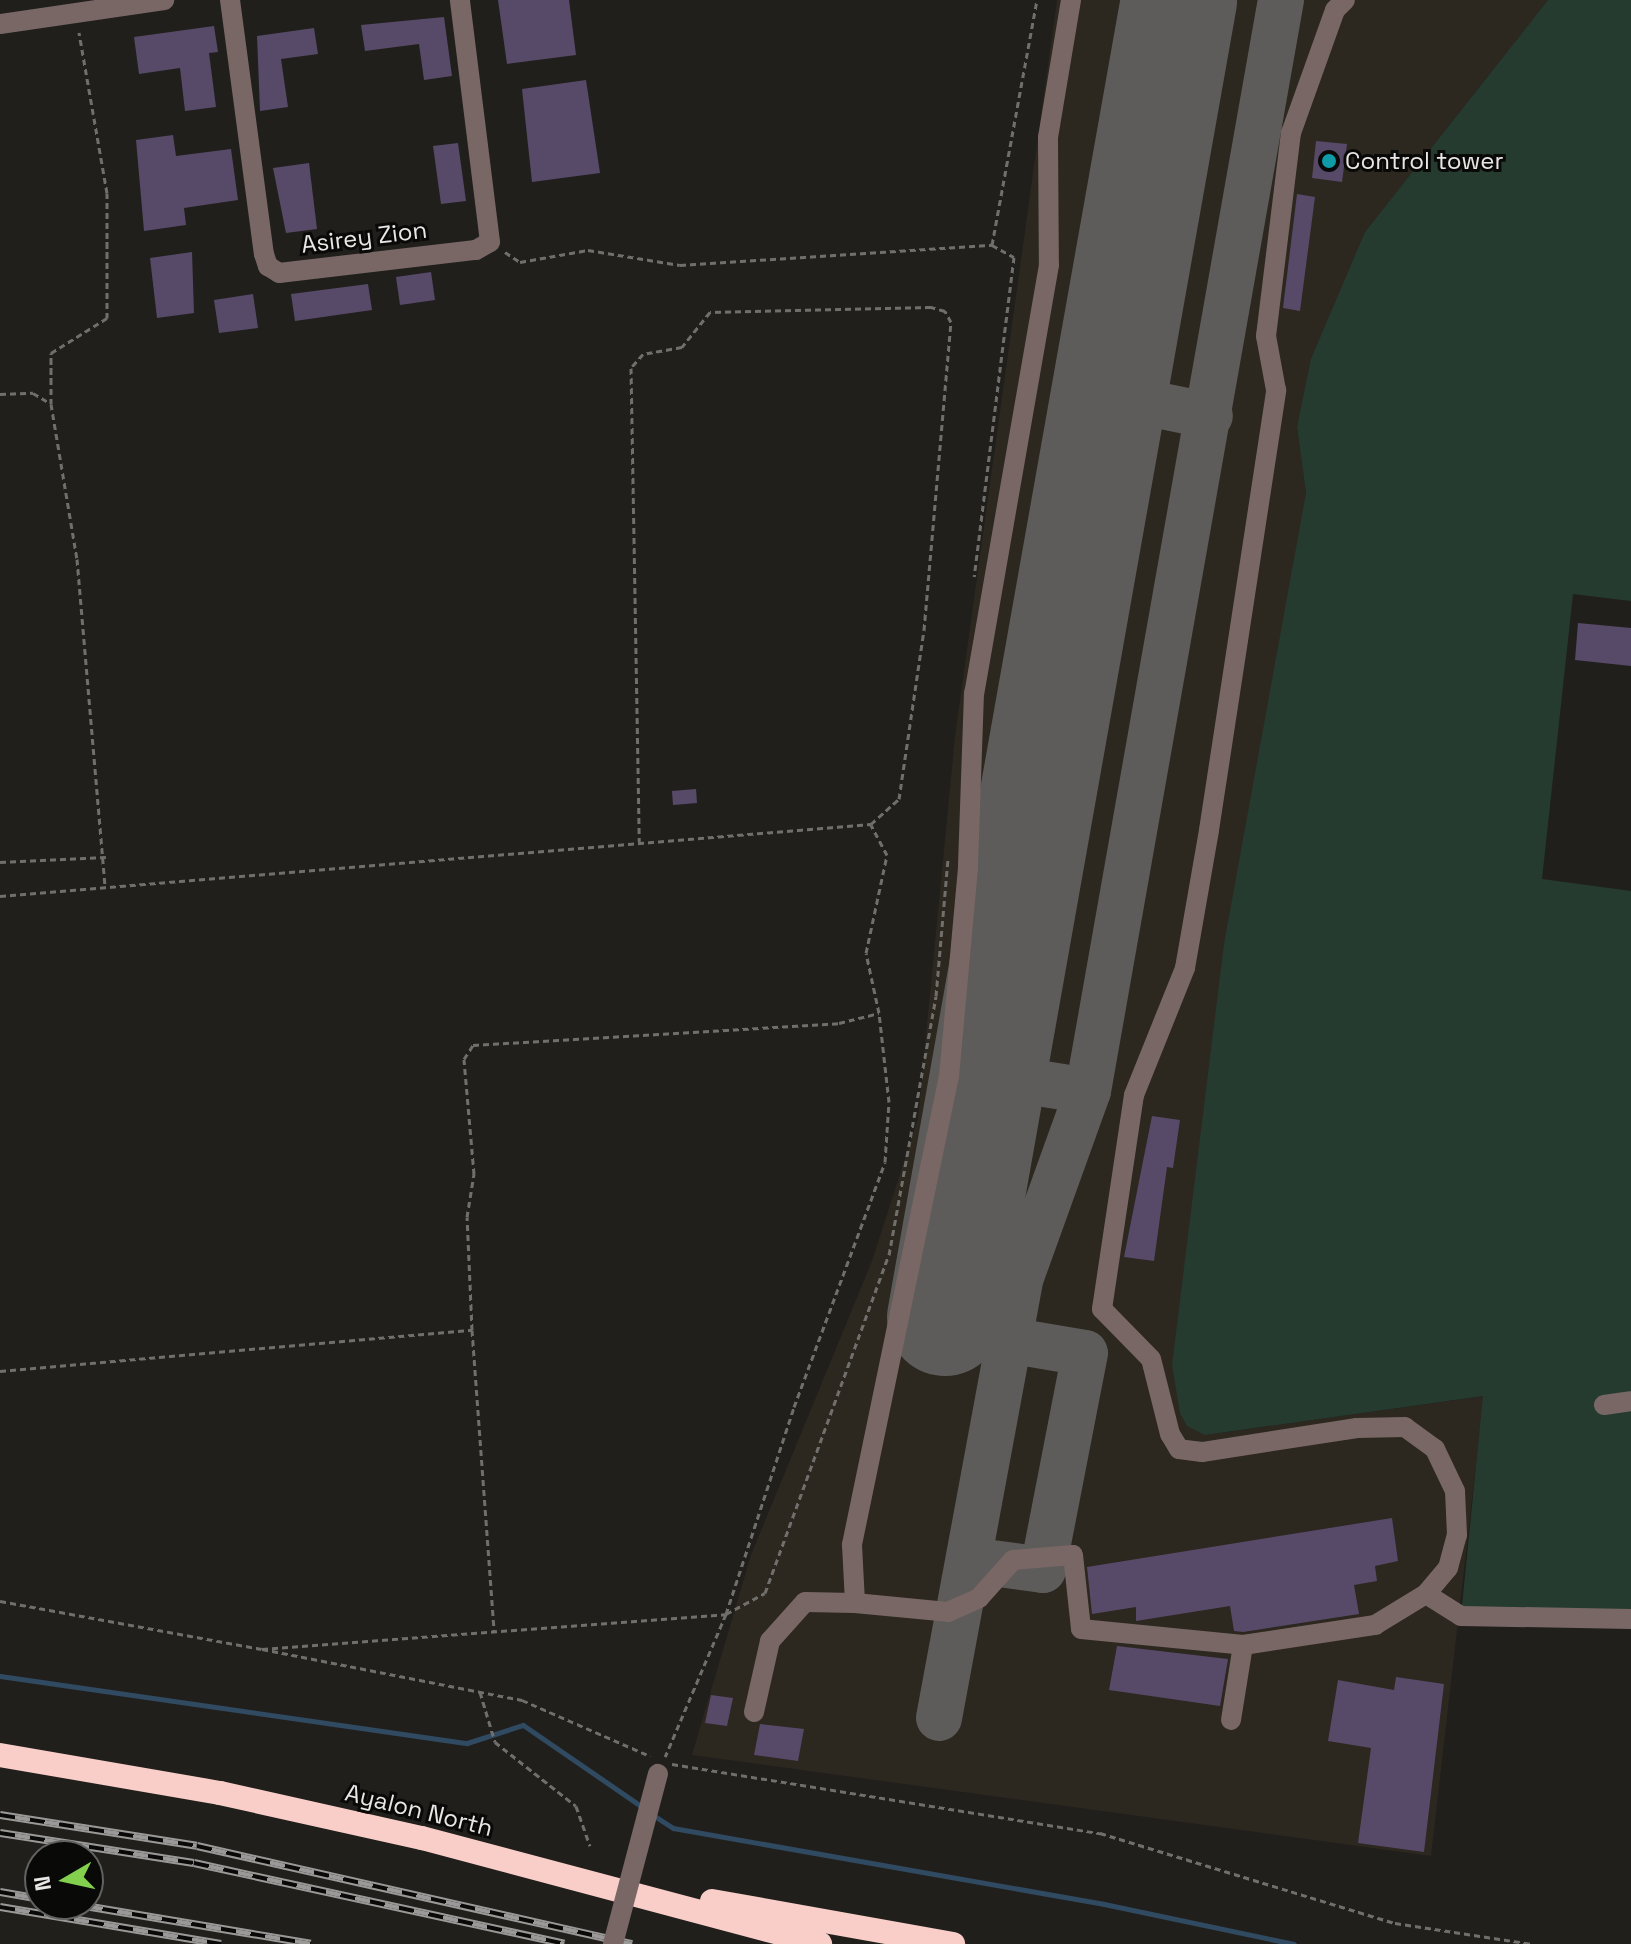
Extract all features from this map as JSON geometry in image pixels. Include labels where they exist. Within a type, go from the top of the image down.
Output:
[{"type":"highway","name":"Ayalon North","points":[[0,1755],[220,1793],[552,1872],[820,1944]]},
{"type":"highway","points":[[552,1872],[953,1944]]},
{"type":"street","points":[[0,24],[65,9],[164,0]]},
{"type":"street","name":"Asirey Zion","points":[[230,0],[264,254],[268,266],[279,273],[476,250],[490,242],[460,0]]},
{"type":"street","points":[[855,1603],[852,1545],[949,1076],[968,868],[974,693],[1049,265],[1048,137],[1071,0]]},
{"type":"street","points":[[754,1712],[770,1641],[805,1602],[855,1603],[948,1612],[979,1598],[1013,1560],[1073,1555],[1081,1629],[1243,1645],[1375,1625],[1426,1594],[1448,1568],[1457,1535],[1455,1491],[1435,1449],[1405,1427],[1357,1428],[1202,1452],[1179,1449],[1170,1434],[1151,1359],[1102,1309],[1134,1095],[1185,968],[1209,830],[1276,390],[1266,336],[1291,133],[1335,10],[1345,0]]},
{"type":"street","points":[[1604,1405],[1631,1401]]},
{"type":"street","points":[[1426,1594],[1461,1616],[1631,1619]]},
{"type":"street","points":[[1231,1720],[1243,1645]]},
{"type":"street","points":[[613,1944],[661,1768]]},
{"type":"path","points":[[992,245],[1037,0]]},
{"type":"path","points":[[65,9],[107,193],[107,318],[51,353],[51,404],[77,559],[106,857],[105,888]]},
{"type":"path","points":[[520,262],[588,250],[680,265],[992,245],[1014,257],[973,591]]},
{"type":"path","points":[[0,896],[871,824],[899,799],[924,630],[951,322],[945,311],[931,307],[710,312],[682,347],[643,354],[631,368],[639,842]]},
{"type":"path","points":[[0,394],[33,393],[51,404]]},
{"type":"path","points":[[661,1768],[726,1614],[794,1407],[885,1162],[889,1102],[879,1013],[866,953],[887,855],[871,824]]},
{"type":"path","points":[[262,1649],[726,1614],[765,1593],[889,1255],[936,996],[948,856]]},
{"type":"path","points":[[0,862],[106,857]]},
{"type":"path","points":[[494,1631],[472,1330],[467,1217],[474,1174],[464,1059],[473,1045],[839,1023],[879,1013]]},
{"type":"path","points":[[0,1371],[472,1330]]},
{"type":"path","points":[[0,1601],[522,1700],[661,1768],[1100,1833],[1395,1923],[1532,1944]]},
{"type":"path","points":[[480,1692],[495,1742],[576,1806],[590,1846]]},
{"type":"shaded area","points":[[1057,0],[1548,0],[1365,232],[1297,427],[1306,493],[1205,1435],[1484,1396],[1431,1856],[692,1755],[751,1555],[872,1261],[918,1118],[955,736]]},
{"type":"green space","points":[[1548,0],[1631,0],[1631,601],[1573,594],[1542,879],[1631,891],[1631,1613],[1461,1616],[1483,1396],[1205,1435],[1187,1426],[1180,1413],[1172,1365],[1224,944],[1306,493],[1297,427],[1311,359],[1365,232]]},
{"type":"building","points":[[498,0],[569,0],[576,55],[507,64]]},
{"type":"building","points":[[444,17],[452,76],[424,80],[419,44],[365,51],[361,25]]},
{"type":"building","points":[[214,26],[218,52],[209,53],[216,107],[185,111],[180,68],[139,74],[134,37]]},
{"type":"building","points":[[314,28],[318,54],[281,59],[288,107],[260,111],[257,36]]},
{"type":"building","points":[[586,80],[600,173],[532,182],[522,89]]},
{"type":"building","points":[[173,135],[176,156],[231,149],[238,200],[184,208],[186,225],[144,231],[136,140]]},
{"type":"building","name":"Control tower","points":[[1316,141],[1347,144],[1342,182],[1312,178]]},
{"type":"building","points":[[458,143],[466,201],[441,204],[433,146]]},
{"type":"building","points":[[309,163],[317,229],[286,233],[273,168]]},
{"type":"building","points":[[1297,194],[1315,197],[1300,311],[1283,308]]},
{"type":"building","points":[[192,252],[194,313],[157,318],[150,258]]},
{"type":"building","points":[[431,272],[435,300],[400,305],[396,277]]},
{"type":"building","points":[[368,284],[372,310],[295,321],[291,294]]},
{"type":"building","points":[[253,294],[258,328],[219,333],[214,300]]},
{"type":"building","points":[[1578,623],[1631,628],[1631,666],[1575,660]]},
{"type":"building","points":[[696,789],[697,803],[673,805],[672,791]]},
{"type":"building","points":[[1152,1116],[1180,1120],[1173,1168],[1167,1167],[1154,1261],[1124,1257]]},
{"type":"building","points":[[1392,1518],[1398,1561],[1375,1566],[1377,1581],[1354,1585],[1359,1614],[1243,1632],[1234,1631],[1230,1606],[1136,1621],[1136,1607],[1092,1614],[1087,1567]]},
{"type":"building","points":[[1117,1646],[1228,1659],[1220,1706],[1109,1690]]},
{"type":"building","points":[[1396,1677],[1444,1684],[1424,1852],[1358,1843],[1371,1748],[1328,1741],[1338,1680],[1394,1690]]},
{"type":"building","points":[[711,1695],[733,1698],[727,1726],[705,1723]]},
{"type":"building","points":[[760,1724],[804,1729],[798,1761],[754,1755]]},
{"type":"waterway","points":[[0,1676],[467,1743],[523,1725],[645,1809]]},
{"type":"waterway","points":[[653,1815],[673,1828],[1104,1904],[1294,1944]]},
{"type":"taxiway","points":[[939,1718],[1021,1277],[1088,1091],[1281,0]]},
{"type":"taxiway","points":[[1109,395],[1210,416]]},
{"type":"taxiway","points":[[988,1075],[1088,1091]]},
{"type":"taxiway","points":[[945,1318],[990,1337],[1085,1353],[1043,1570],[970,1560]]},
{"type":"runway","points":[[945,1318],[1179,0]]},
{"type":"railway","points":[[0,1815],[197,1846],[632,1944]]},
{"type":"railway","points":[[0,1833],[194,1863],[564,1944]]},
{"type":"railway","points":[[0,1892],[24,1896]]},
{"type":"railway","points":[[0,1907],[221,1944]]},
{"type":"railway","points":[[104,1909],[311,1944]]},
{"type":"place","name":"Control tower","points":[[1329,161]]}]
